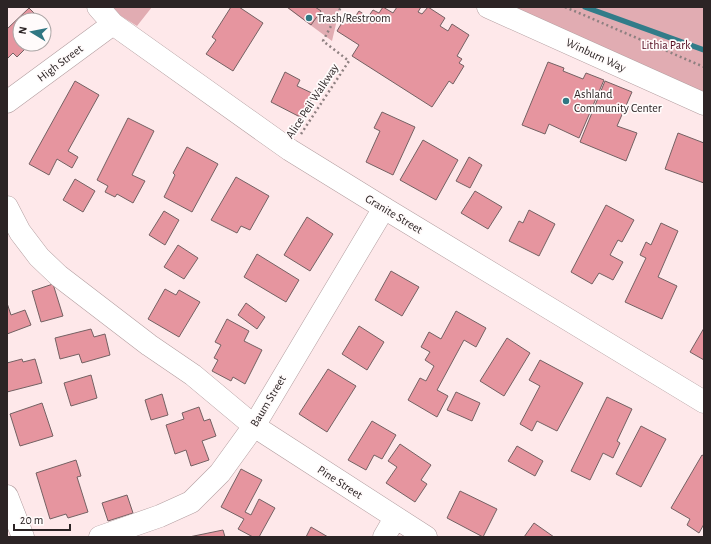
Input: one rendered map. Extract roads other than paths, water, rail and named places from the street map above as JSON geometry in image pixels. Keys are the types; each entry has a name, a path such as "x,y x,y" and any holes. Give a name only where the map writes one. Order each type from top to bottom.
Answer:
{"street":[{"name":"Granite Street","path":"98,7 113,24 290,150 704,402"},
{"name":"Winburn Way","path":"488,7 704,104"},
{"name":"High Street","path":"7,102 113,24"},
{"name":"Pine Street","path":"7,207 20,232 39,257 59,276 148,345 193,375 254,426 426,537"},
{"name":"Baum Street","path":"100,537 160,516 191,502 220,473 254,426 384,208"},
{"path":"7,496 23,537"},
{"path":"384,537 395,518"}],"waterway":[{"path":"585,7 704,50"}],"place":[{"name":"Trash/Restroom","path":"309,18"},
{"name":"Ashland Community Center","path":"566,101"}],"park label":[{"name":"Lithia Park","path":"666,45"}]}
